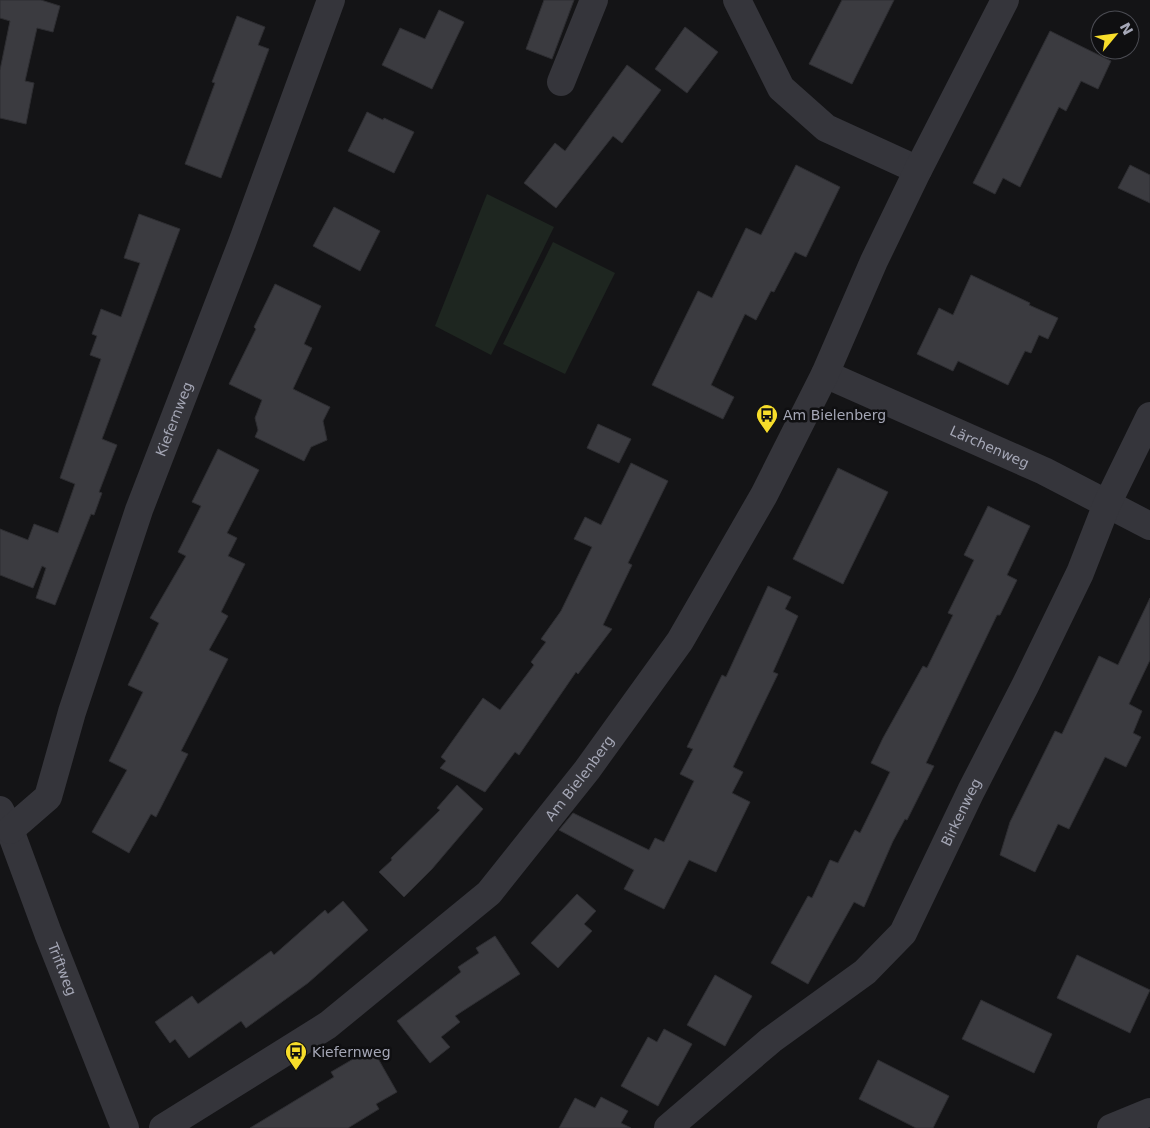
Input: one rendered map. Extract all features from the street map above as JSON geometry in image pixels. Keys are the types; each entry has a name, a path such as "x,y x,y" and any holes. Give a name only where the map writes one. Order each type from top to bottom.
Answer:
{"street":[{"name":"Kiefernweg","path":"5,820 48,797 72,712 139,510 242,243 331,0"},
{"path":"561,82 594,0"},
{"path":"737,0 781,88 826,128 918,170"},
{"name":"Am Bielenberg","path":"163,1128 328,1025 488,893 587,770 680,641 764,495 825,374 874,262 918,170 1005,0"},
{"name":"Lärchenweg","path":"825,374 1044,471 1150,526"},
{"name":"Birkenweg","path":"668,1128 771,1040 865,972 902,933 971,790 1025,686 1080,573 1107,504 1150,416"},
{"name":"Triftweg","path":"5,820 125,1128"},
{"path":"1111,1128 1150,1112"}],"shaded area":[{"path":"487,194 554,227 491,355 435,326"},
{"path":"553,242 615,273 565,374 503,344"}],"building":[{"path":"0,0 41,0 60,6 53,32 37,28 25,81 34,83 26,124 0,118 0,70 10,21 0,18"},
{"path":"544,0 574,0 552,59 526,49"},
{"path":"842,0 894,0 852,84 809,64"},
{"path":"439,10 464,22 432,89 382,65 400,28 425,39"},
{"path":"237,16 265,27 258,45 269,49 221,178 185,164 215,83 212,82"},
{"path":"685,27 718,52 687,93 655,69"},
{"path":"1050,31 1090,51 1090,60 1111,61 1098,89 1081,81 1066,111 1059,107 1020,187 1003,178 995,194 973,183"},
{"path":"627,65 661,90 622,143 613,136 556,208 524,183 555,143 565,151"},
{"path":"367,112 414,132 394,173 348,151"},
{"path":"796,165 840,187 806,257 795,252 774,292 771,291 756,320 745,314 711,385 734,397 723,419 652,385 698,291 712,298 746,228 761,235"},
{"path":"1130,165 1150,175 1150,203 1118,188"},
{"path":"334,207 380,231 360,271 313,246"},
{"path":"139,214 180,229 102,439 117,445 99,492 102,493 94,515 91,514 55,605 36,598 46,568 42,566 33,588 0,575 0,529 28,540 34,524 58,533 75,484 60,478 101,359 90,355 97,336 92,334 101,309 121,317 140,263 124,258"},
{"path":"971,275 1058,318 1048,339 1039,335 1031,353 1025,351 1008,385 958,361 953,371 917,354 939,308 953,315"},
{"path":"275,284 321,306 304,344 312,348 293,389 330,407 323,421 327,440 311,447 304,461 255,437 258,430 255,418 262,400 229,384 256,329 254,327"},
{"path":"598,424 631,439 619,463 587,448"},
{"path":"218,449 259,470 227,533 237,538 228,556 245,564 221,612 228,616 209,650 228,659 181,751 188,754 156,817 151,814 129,853 92,832 127,770 109,761 143,692 128,685 159,623 150,618 186,556 178,552 201,506 192,502"},
{"path":"631,463 668,481 628,563 632,565 603,625 612,629 578,674 576,672 519,755 515,752 485,792 440,768 446,761 441,757 483,698 500,710 534,665 531,662 546,642 541,639 561,611 592,547 574,539 585,517 601,525"},
{"path":"838,468 888,492 843,584 793,559"},
{"path":"988,506 1030,526 1007,575 1017,580 1000,615 997,615 926,763 934,766 907,820 905,819 893,841 864,907 854,902 808,984 771,963 808,896 812,898 830,860 838,863 855,830 860,833 890,772 871,763 923,666 927,668 953,615 948,613 974,560 964,555"},
{"path":"768,586 791,597 785,609 798,616 773,672 778,674 733,767 743,772 732,793 750,802 716,872 689,860 664,909 624,889 634,870 559,830 573,813 649,850 655,838 664,842 694,781 680,774 693,749 687,747 722,675 726,677"},
{"path":"1150,598 1150,660 1129,704 1142,711 1133,733 1141,737 1126,767 1105,757 1069,829 1058,824 1035,872 1000,855 1010,822 1055,731 1062,734 1099,656 1118,665"},
{"path":"457,785 483,809 432,869 404,897 379,872 440,810 437,808"},
{"path":"577,894 596,911 584,924 592,931 558,968 531,943"},
{"path":"343,901 368,930 308,983 246,1028 241,1021 189,1058 175,1039 170,1043 155,1022 192,996 198,1004 271,951 274,955 325,910 328,914"},
{"path":"495,936 520,974 455,1016 460,1022 441,1037 450,1047 430,1063 397,1021 461,972 458,967 479,953 476,948"},
{"path":"1077,955 1150,990 1130,1033 1057,998"},
{"path":"715,975 752,996 725,1046 687,1025"},
{"path":"981,1000 1052,1034 1034,1073 962,1039"},
{"path":"664,1029 692,1044 658,1106 621,1086 648,1037 657,1042"},
{"path":"372,1048 397,1092 376,1104 379,1109 348,1128 250,1128 334,1077 331,1072"},
{"path":"878,1060 949,1096 933,1128 916,1128 859,1099"},
{"path":"601,1097 628,1111 621,1123 631,1128 559,1128 575,1098 595,1108"}],"place":[{"name":"Am Bielenberg","path":"767,434"},
{"name":"Kiefernweg","path":"296,1071"}]}
